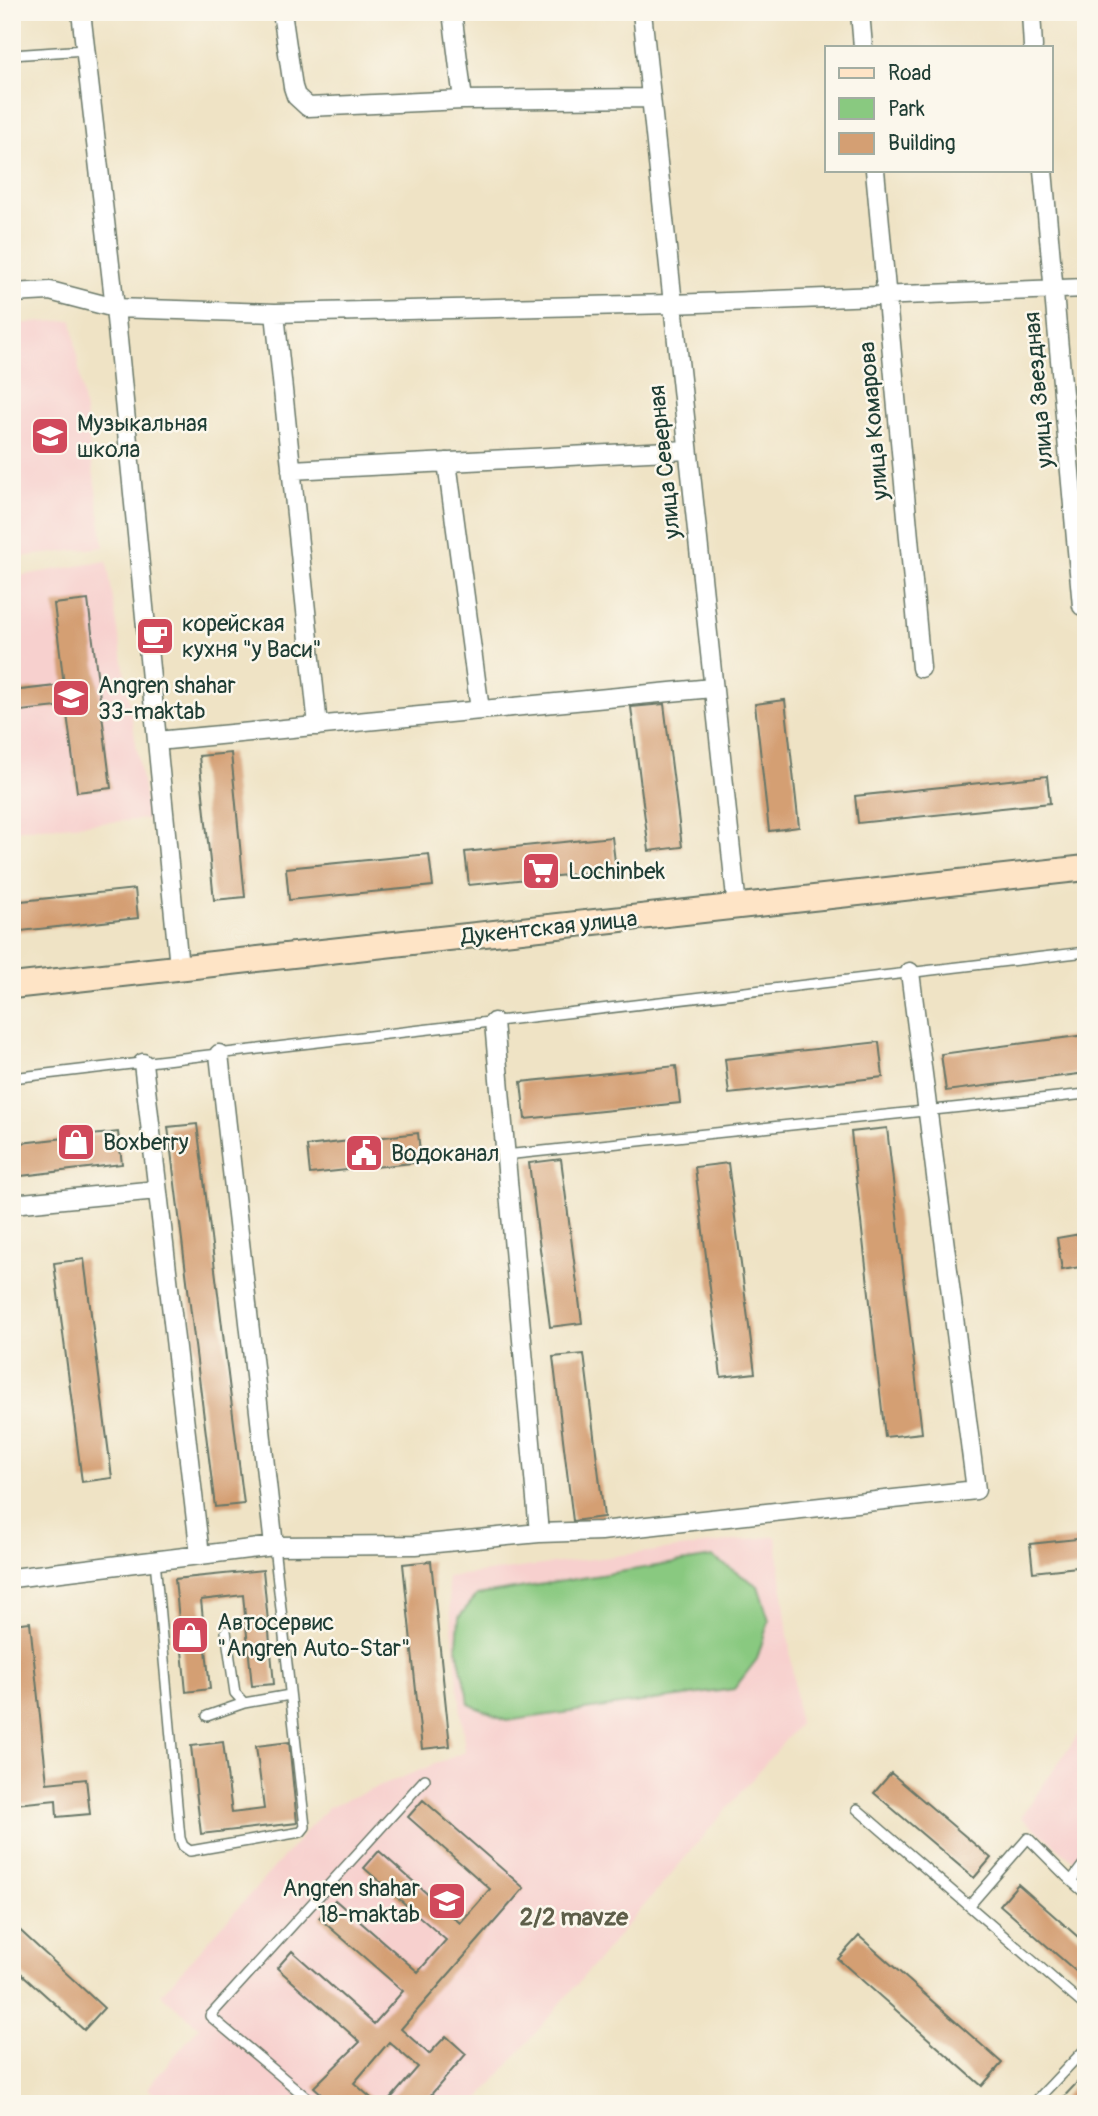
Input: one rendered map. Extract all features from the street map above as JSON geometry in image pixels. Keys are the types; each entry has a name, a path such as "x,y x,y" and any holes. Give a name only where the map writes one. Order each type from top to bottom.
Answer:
{"main road":[{"name":"Дукентская улица","path":"12,986 1086,868"}],"street":[{"path":"81,12 115,308 179,967"},
{"path":"282,12 293,87 296,96 308,107 464,100 651,98"},
{"path":"453,12 464,100"},
{"name":"улица Северная","path":"642,12 737,907"},
{"path":"860,12 863,46"},
{"path":"1031,12 1033,46"},
{"name":"улица Комарова","path":"874,172 921,668"},
{"name":"улица Звездная","path":"1043,172 1082,607"},
{"path":"12,293 50,291 115,308 275,313 672,304 1086,288"},
{"path":"275,313 318,726"},
{"path":"291,471 688,450"},
{"path":"447,463 481,710"},
{"path":"157,741 712,688"},
{"path":"12,1578 274,1546 416,1545 538,1533 601,1531 976,1490 909,972"},
{"path":"494,1021 538,1533"},
{"path":"219,1054 274,1546"},
{"path":"143,1063 200,1555"},
{"path":"12,1205 157,1190"}],"lane":[{"path":"12,55 85,50"},
{"path":"12,1078 1086,952"},
{"path":"505,1156 1086,1094"},
{"path":"155,1560 180,1838 183,1846 190,1851 301,1832 305,1827 274,1546"},
{"path":"226,1631 235,1693 244,1703"},
{"path":"206,1716 244,1703 290,1695"},
{"path":"314,2104 210,2015 425,1779"},
{"path":"857,1809 1086,2007"},
{"path":"969,1906 1028,1838 1086,1894"},
{"path":"1071,1881 1086,1861"},
{"path":"1033,2104 1086,2049"}],"shaded area":[{"name":"Музыкальная школа","path":"72,320 104,547 12,558 12,324"},
{"name":"Angren shahar 33-maktab","path":"107,561 148,819 12,830 12,577"},
{"name":"Angren shahar 18-maktab","path":"776,1536 799,1724 475,2104 165,2104 147,2088 199,2027 161,1994 328,1807 465,1752 447,1577"},
{"path":"1086,1723 1086,1871 1021,1817"}],"green space":[{"path":"712,1557 758,1586 769,1620 757,1659 734,1689 506,1721 469,1704 457,1648 459,1617 477,1595"}],"building":[{"path":"88,600 111,788 77,792 66,706 12,712 12,691 64,685 54,604"},
{"path":"785,700 799,827 769,831 755,704"},
{"path":"664,704 682,847 649,851 631,707"},
{"path":"231,753 245,897 214,900 199,756"},
{"path":"1047,776 1050,803 858,823 855,796"},
{"path":"612,837 616,870 469,885 465,852"},
{"path":"429,854 433,886 289,900 286,868"},
{"path":"135,889 138,918 12,932 12,902"},
{"path":"1086,1035 1086,1073 946,1091 941,1054"},
{"path":"879,1042 883,1077 729,1094 725,1059"},
{"path":"676,1066 680,1103 525,1119 521,1082"},
{"path":"197,1124 244,1504 215,1507 168,1127"},
{"path":"887,1128 922,1433 885,1437 851,1132"},
{"path":"118,1132 122,1164 12,1177 12,1144"},
{"path":"418,1133 421,1162 310,1174 307,1146"},
{"path":"561,1159 582,1323 550,1327 529,1163"},
{"path":"728,1163 755,1373 721,1377 695,1167"},
{"path":"1086,1233 1086,1266 1062,1270 1057,1238"},
{"path":"84,1259 112,1478 82,1482 54,1263"},
{"path":"584,1354 604,1517 573,1521 553,1357"},
{"path":"1086,1538 1086,1566 1033,1572 1030,1544"},
{"path":"431,1561 450,1746 422,1749 403,1564"},
{"path":"263,1570 274,1684 252,1686 243,1595 201,1600 210,1689 186,1692 175,1579"},
{"path":"30,1622 47,1783 86,1779 90,1814 57,1817 56,1800 16,1804 12,1767 12,1624"},
{"path":"223,1742 232,1813 264,1809 256,1746 289,1742 297,1823 201,1834 191,1746"},
{"path":"891,1773 991,1858 974,1878 874,1793"},
{"path":"423,1800 524,1888 401,2029 429,2054 446,2036 466,2054 423,2104 386,2104 418,2067 389,2042 354,2083 378,2104 333,2104 314,2087 360,2042 277,1968 292,1951 374,2024 403,1991 319,1918 335,1900 418,1972 446,1940 364,1868 379,1851 460,1923 490,1889 408,1817"},
{"path":"1018,1884 1086,1944 1086,1980 1000,1905"},
{"path":"12,1923 104,2008 84,2030 12,1965"},
{"path":"859,1936 1002,2063 982,2086 838,1959"},
{"path":"1086,2073 1086,2104 1057,2104"}],"place":[{"name":"Музыкальная школа","path":"50,436"},
{"name":"корейская кухня \"у Васи\"","path":"155,636"},
{"name":"Angren shahar 33-maktab","path":"71,698"},
{"name":"Lochinbek","path":"541,871"},
{"name":"Boxberry","path":"76,1142"},
{"name":"Водоканал","path":"364,1153"},
{"name":"Автосервис \"Angren Auto-Star\"","path":"190,1635"},
{"name":"Angren shahar 18-maktab","path":"447,1901"}],"district":[{"name":"2/2 mavze","path":"574,1917"}]}
